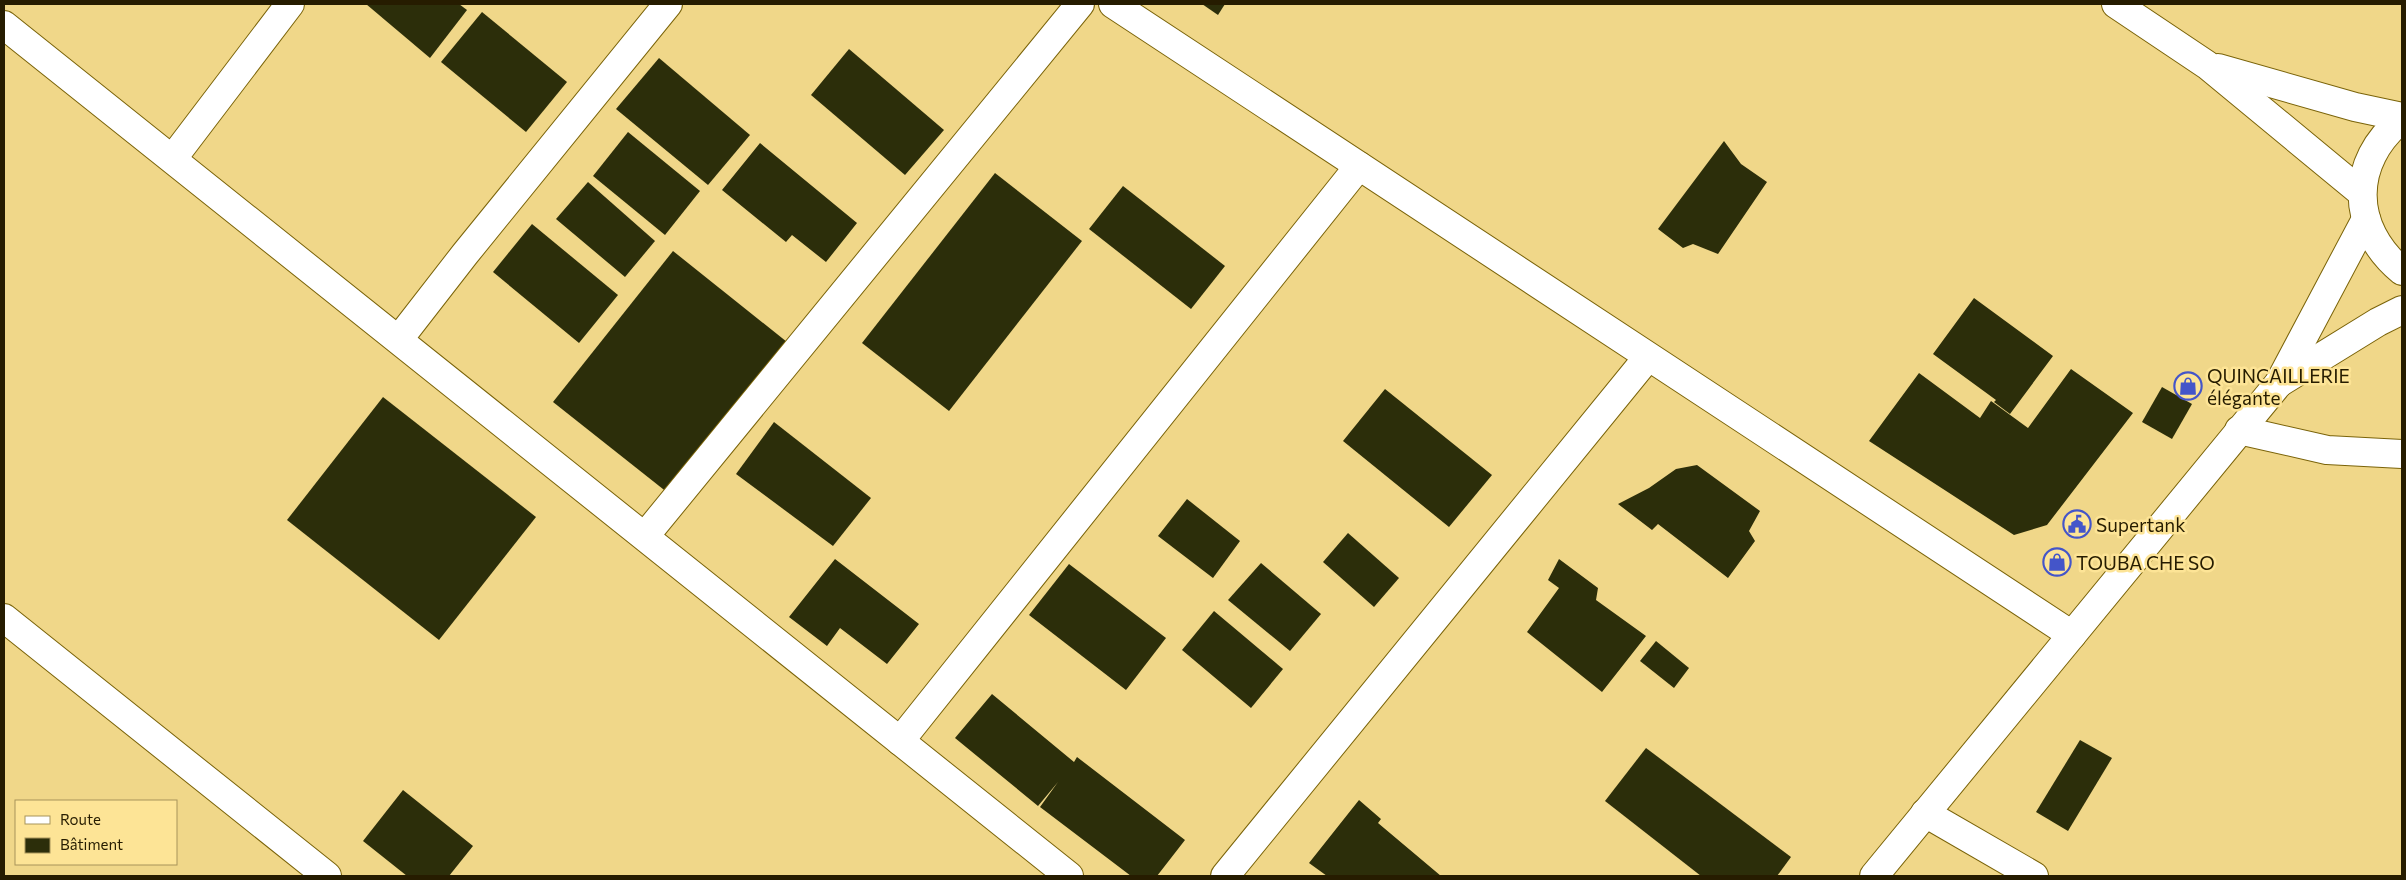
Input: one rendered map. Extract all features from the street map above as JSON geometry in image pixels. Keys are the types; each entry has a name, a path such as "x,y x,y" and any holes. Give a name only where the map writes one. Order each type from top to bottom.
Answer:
{"street":[{"path":"173,158 290,4"},
{"path":"400,339 465,254 668,4"},
{"path":"646,536 1080,4"},
{"path":"1113,4 2072,635"},
{"path":"2116,4 2207,65 2364,206"},
{"path":"4,25 400,339 1069,876"},
{"path":"2207,65 2355,107 2402,118"},
{"path":"2402,118 2379,142 2370,158 2364,175 2364,206 2371,234 2379,248 2402,271"},
{"path":"900,741 1359,166"},
{"path":"1874,876 2279,383 2364,206"},
{"path":"2279,383 2378,322 2402,310"},
{"path":"1225,876 1648,357"},
{"path":"2239,430 2327,450 2402,454"},
{"path":"4,618 327,876"},
{"path":"1925,814 2034,876"}],"building":[{"path":"366,4 459,4 467,10 430,58"},
{"path":"1202,4 1225,4 1218,15"},
{"path":"482,12 567,82 526,132 441,62"},
{"path":"849,49 944,130 905,175 811,95"},
{"path":"659,58 750,135 708,185 616,109"},
{"path":"628,132 700,191 665,235 593,176"},
{"path":"1724,141 1741,164 1767,182 1718,254 1693,244 1683,248 1658,229"},
{"path":"760,143 857,223 826,262 792,235 786,242 722,190"},
{"path":"995,173 1082,241 949,411 862,343"},
{"path":"588,182 655,241 625,277 556,219"},
{"path":"1123,186 1225,266 1191,309 1089,229"},
{"path":"532,224 618,295 579,343 493,272"},
{"path":"673,251 787,342 668,493 553,402"},
{"path":"1974,298 2053,356 2010,414 1994,402 1996,400 1933,354"},
{"path":"2071,369 2133,413 2047,525 2014,535 1869,441 1919,373 1980,418 1991,401 2028,428"},
{"path":"2162,387 2192,404 2172,439 2142,422"},
{"path":"1385,389 1492,475 1449,527 1343,441"},
{"path":"383,397 536,517 439,640 287,520"},
{"path":"774,422 871,498 833,546 736,474"},
{"path":"1697,465 1760,511 1749,531 1755,541 1728,578 1658,524 1652,530 1618,504 1649,488 1676,469"},
{"path":"1187,499 1240,541 1213,578 1158,536"},
{"path":"1348,533 1399,578 1374,607 1323,562"},
{"path":"835,559 919,624 887,664 840,628 827,646 789,617"},
{"path":"1559,559 1598,588 1596,600 1646,636 1602,692 1527,632 1559,588 1548,580"},
{"path":"1261,563 1321,614 1290,651 1228,600"},
{"path":"1069,564 1166,638 1126,690 1029,615"},
{"path":"1214,611 1283,669 1251,708 1182,650"},
{"path":"1656,641 1689,668 1674,688 1640,661"},
{"path":"992,694 1074,762 1077,757 1185,840 1157,876 1131,876 1040,807 1058,782 1038,806 955,738"},
{"path":"2080,740 2112,758 2068,831 2036,812"},
{"path":"1646,748 1791,857 1777,876 1701,876 1605,801"},
{"path":"403,790 473,846 449,876 407,876 363,841"},
{"path":"1359,800 1381,819 1378,823 1441,876 1327,876 1309,863"}],"place":[{"name":"QUINCAILLERIE élégante","path":"2188,386"},
{"name":"Supertank","path":"2077,524"},
{"name":"TOUBA CHE SO","path":"2057,562"}]}
